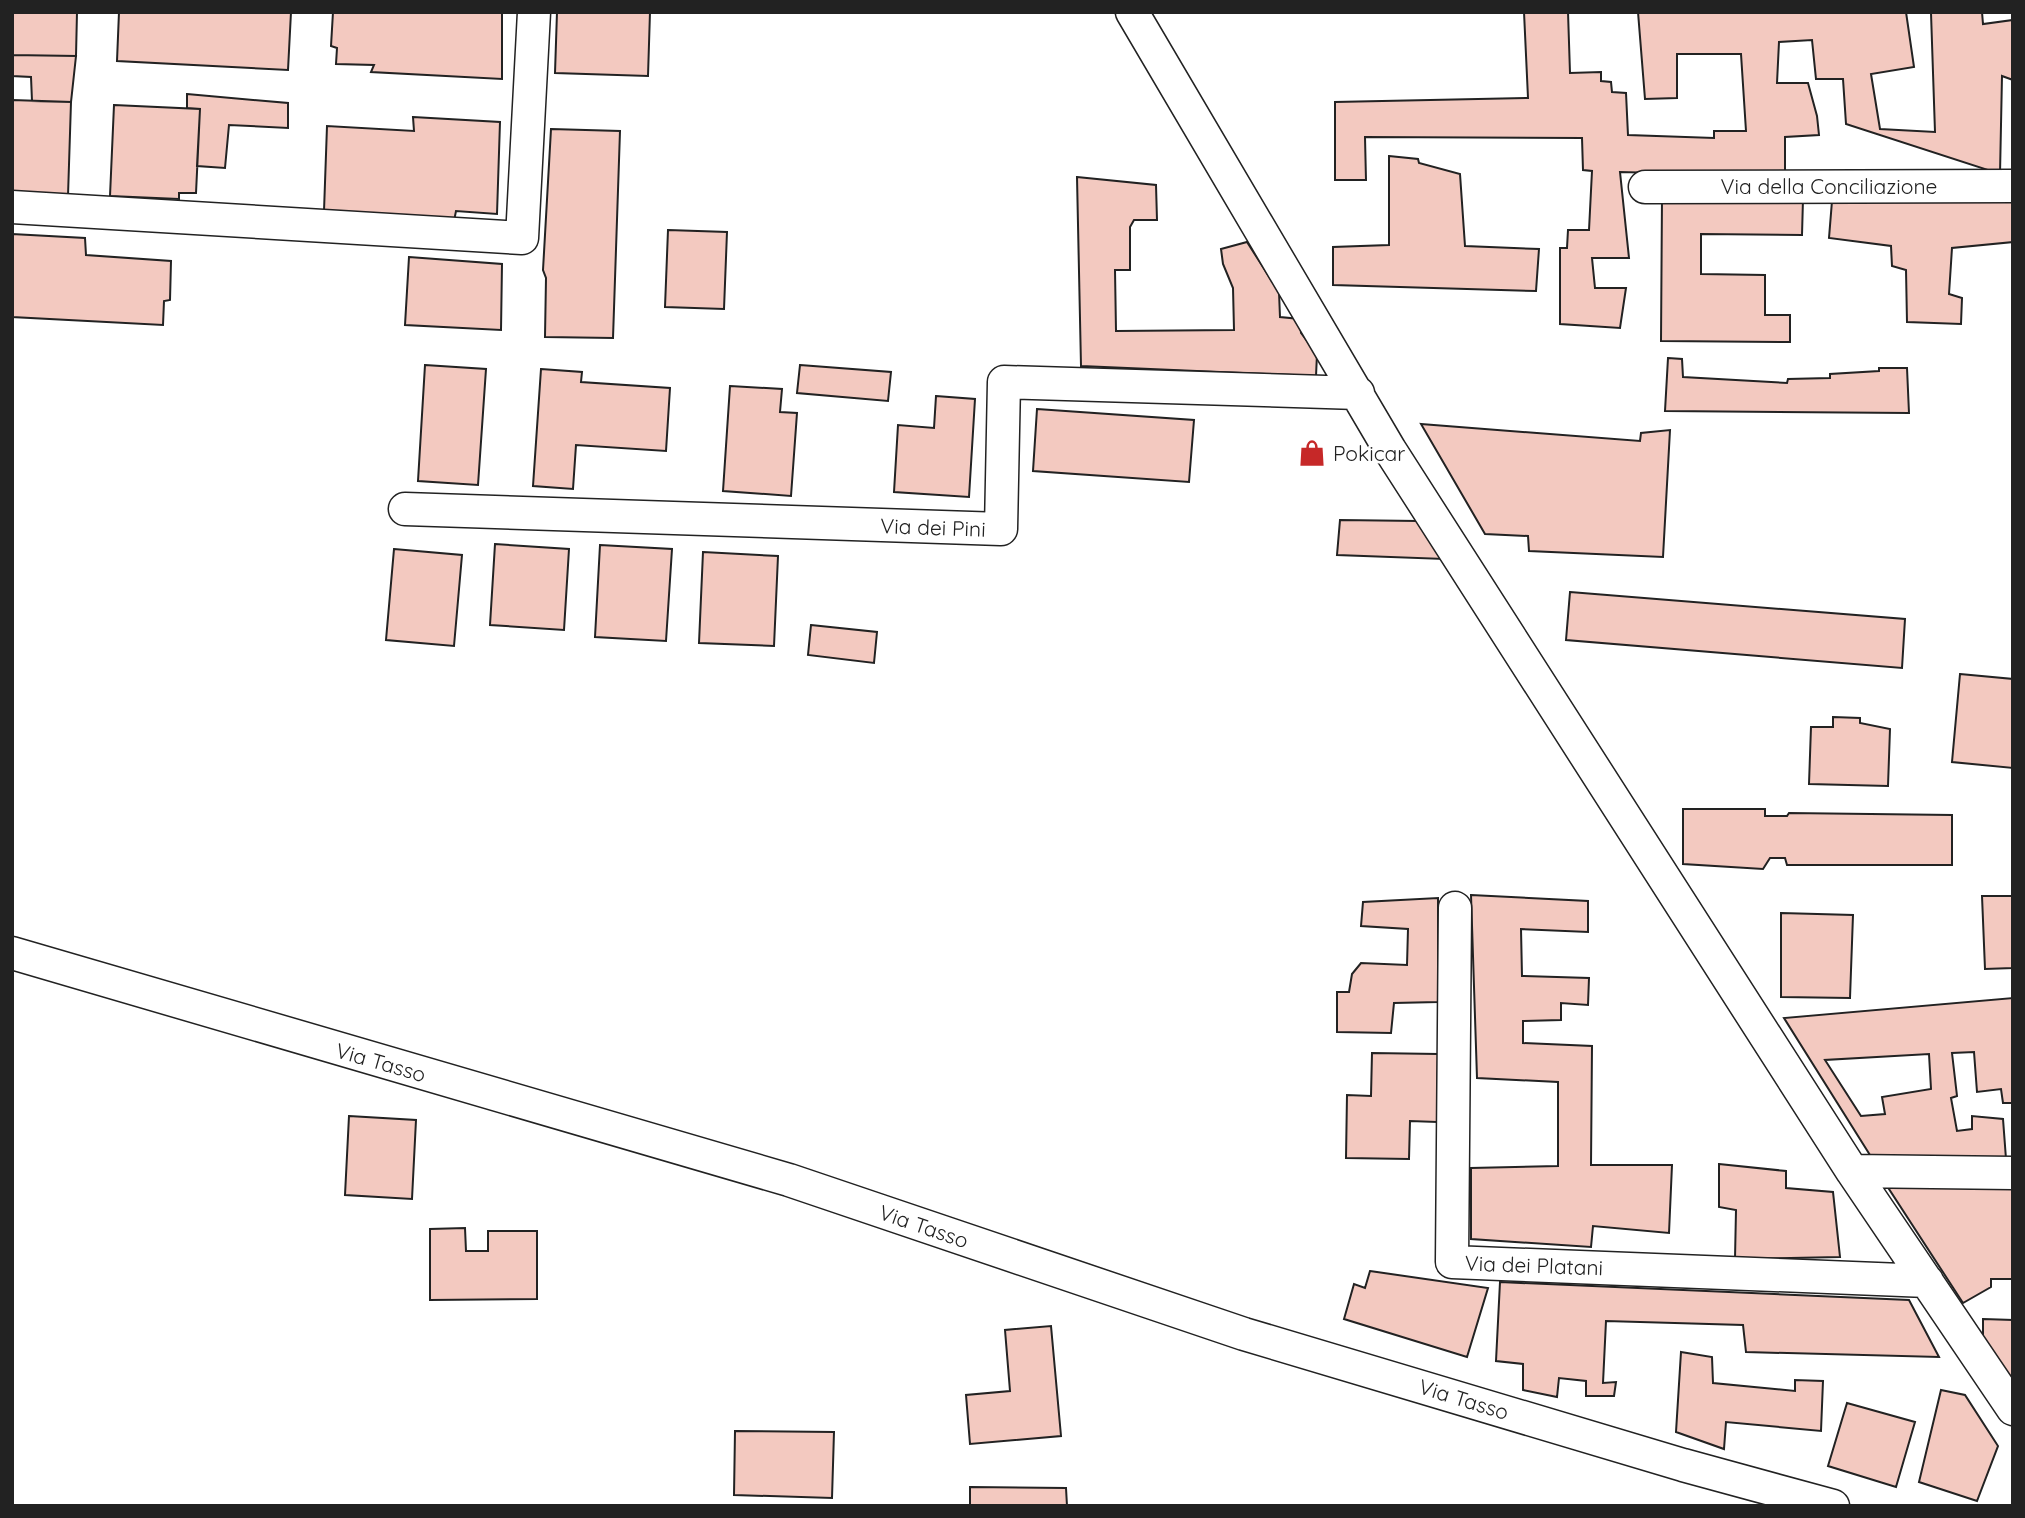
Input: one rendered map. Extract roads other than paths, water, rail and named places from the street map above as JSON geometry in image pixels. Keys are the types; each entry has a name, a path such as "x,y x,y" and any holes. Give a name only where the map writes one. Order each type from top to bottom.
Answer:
{"street":[{"path":"12,206 522,238 534,12"},
{"path":"1132,12 1390,450 1853,1171 2013,1409"},
{"name":"Via della Conciliazione","path":"1646,187 2013,186"},
{"name":"Via dei Pini","path":"405,509 1001,529 1003,382 1358,393"},
{"name":"Via dei Platani","path":"1455,908 1452,1262 1927,1281"},
{"name":"Via Tasso","path":"12,953 789,1180 1244,1334 1670,1461 1833,1506"},
{"path":"1853,1171 2013,1173"}],"place":[{"name":"Pokicar","path":"1312,453"}]}
